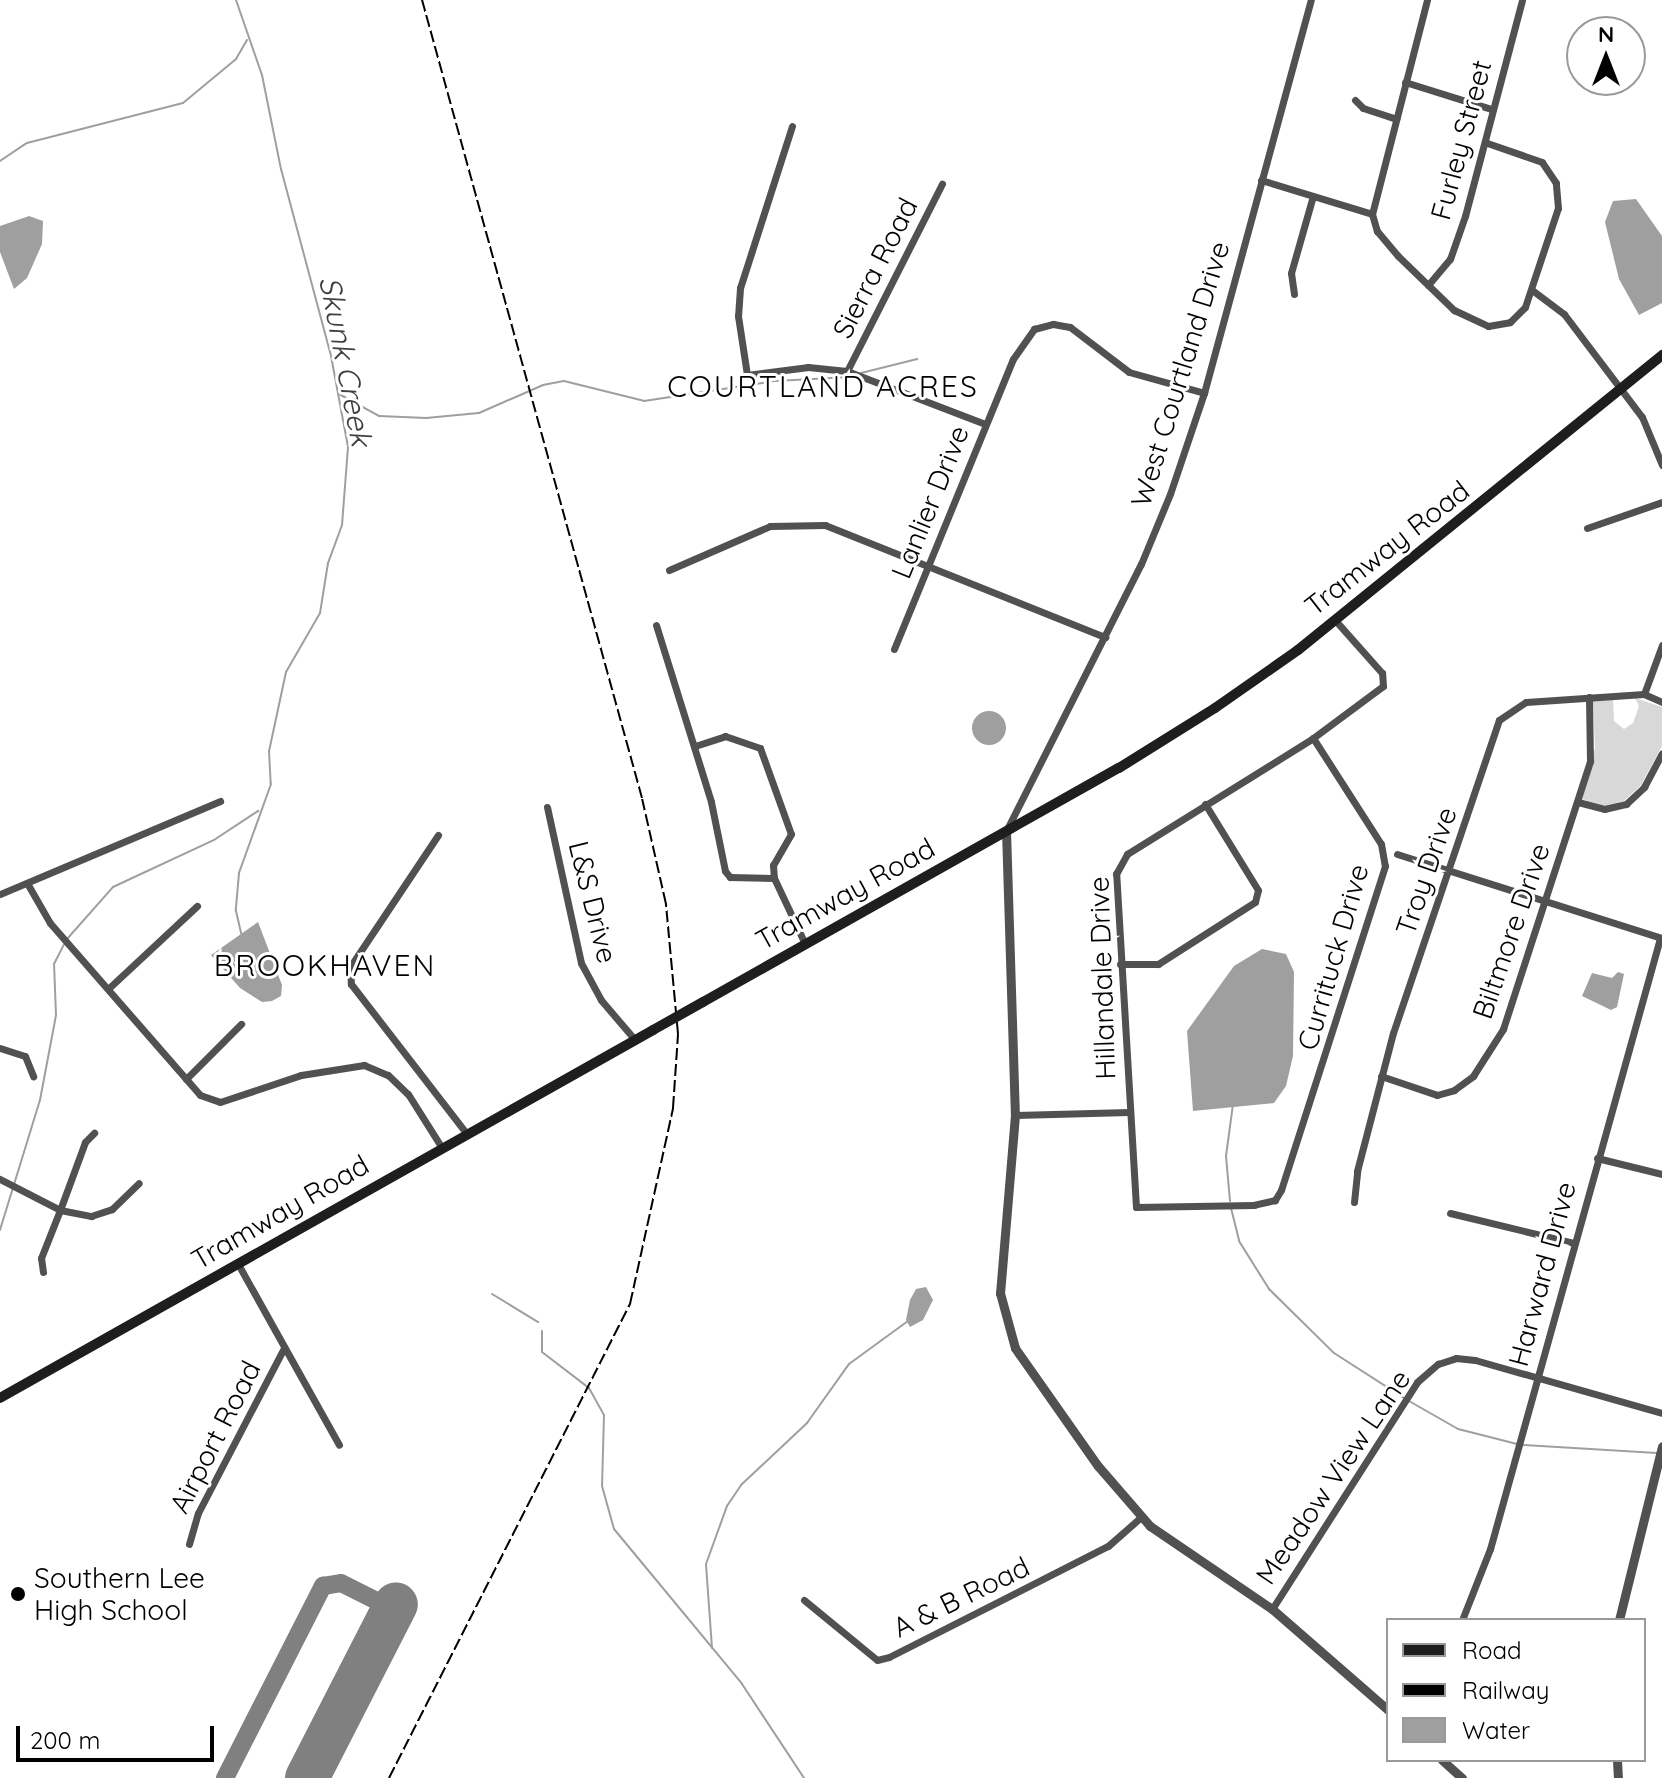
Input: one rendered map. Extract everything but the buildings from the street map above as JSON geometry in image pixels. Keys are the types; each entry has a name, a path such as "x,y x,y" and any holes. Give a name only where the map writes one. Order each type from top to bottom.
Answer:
{"main road":[{"name":"Tramway Road","path":"0,1398 1006,831 1205,715 1335,620 1662,355"}],"street":[{"name":"West Courtland Drive","path":"1006,831 1105,637 1170,494 1204,393 1311,0"},
{"path":"1427,0 1372,214 1377,231 1428,285 1454,310 1488,326 1510,322 1532,290 1558,208 1556,183 1542,162 1487,143"},
{"name":"Furley Street","path":"1428,285 1450,259 1487,143 1491,109 1522,0"},
{"path":"1405,82 1491,109"},
{"path":"1355,100 1363,108 1396,119"},
{"path":"792,126 740,288 738,316 747,375 808,367 847,371 985,424"},
{"path":"1261,180 1372,214"},
{"name":"Sierra Road","path":"847,371 942,184"},
{"path":"1294,294 1291,273 1313,196"},
{"path":"1532,290 1556,304 1620,389 1651,433 1662,465"},
{"name":"Lanlier Drive","path":"894,649 985,424 1022,342 1034,329 1053,324 1070,327 1129,372 1204,393"},
{"path":"1587,528 1662,502"},
{"path":"669,570 787,523 844,530 1105,637"},
{"name":"Hillandale Drive","path":"1275,1200 1136,1207 1116,874 1121,862 1205,804 1313,738 1383,686 1382,673 1335,620"},
{"path":"656,625 695,746 725,871 730,877 774,878"},
{"path":"1644,694 1662,645"},
{"name":"Troy Drive","path":"1354,1202 1381,1076 1499,720 1526,702 1644,694 1662,702"},
{"name":"Biltmore Drive","path":"1381,1076 1437,1095 1473,1076 1503,1029 1548,899 1592,748 1589,697"},
{"path":"695,746 725,736 760,748 791,834 773,865 774,878 805,944"},
{"name":"Currituck Drive","path":"1275,1200 1314,1100 1385,866 1381,844 1313,738"},
{"path":"1578,802 1604,809 1626,804 1644,787 1662,753"},
{"path":"0,894 220,801"},
{"path":"1120,964 1158,964 1255,902 1258,890 1205,804"},
{"name":"L&S Drive","path":"547,807 581,963 601,1000 635,1040"},
{"path":"1006,831 1015,1115 1002,1254 1005,1320 1027,1369 1141,1517 1272,1609 1386,1708"},
{"path":"438,835 350,967 351,984 467,1134"},
{"path":"1397,854 1451,868 1661,938"},
{"path":"27,883 50,923 110,987 200,1095 220,1102 301,1075 364,1065 388,1075 408,1094 442,1148"},
{"path":"110,987 197,906"},
{"name":"Harward Drive","path":"1463,1618 1490,1549 1661,938"},
{"path":"186,1079 241,1024"},
{"path":"0,1048 25,1056 33,1076"},
{"path":"1015,1115 1129,1112"},
{"path":"43,1272 41,1258 85,1142 94,1133"},
{"path":"1597,1158 1662,1174"},
{"path":"0,1179 60,1210 91,1216 112,1209 139,1183"},
{"path":"1450,1213 1574,1243"},
{"name":"Airport Road","path":"238,1264 283,1350 339,1445"},
{"name":"Airport Road","path":"189,1544 198,1513 283,1350"},
{"name":"Meadow View Lane","path":"1272,1609 1417,1382 1438,1364 1456,1358 1475,1360 1662,1413"},
{"path":"1619,1618 1662,1446"},
{"name":"A & B Road","path":"804,1600 877,1660 889,1657 1097,1552 1141,1517"},
{"path":"1444,1762 1462,1778"}],"shaded area":[{"path":"1635,698 1662,707 1662,746 1641,785 1624,801 1603,806 1582,799 1595,748 1593,699 1613,699 1614,721 1624,729 1633,723 1639,706"}],"water":[{"path":"1636,199 1662,236 1662,303 1639,315 1619,279 1605,222 1613,201"},
{"path":"29,216 43,221 42,244 27,278 14,289 0,252 0,226"},
{"path":"989,711 1001,716 1006,728 1001,740 989,745 977,740 972,728 977,716"},
{"path":"258,922 282,985 281,996 272,1001 262,1002 240,988 211,955"},
{"path":"1262,949 1286,954 1294,972 1293,1056 1286,1086 1274,1103 1193,1111 1187,1031 1234,966"},
{"path":"1618,972 1624,974 1617,1007 1611,1010 1582,996 1592,973 1612,978"},
{"path":"926,1287 933,1300 923,1320 910,1327 906,1320 910,1300 916,1289"}],"waterway":[{"name":"Skunk Creek","path":"236,0 262,75 281,169 331,356 348,447 342,525 328,563 320,613 286,672 269,751 271,784 239,873 236,911 241,933"},
{"path":"0,161 27,143 183,103 236,59 247,40"},
{"path":"861,373 917,359"},
{"path":"339,394 379,416 426,418 479,413 543,385 564,381 644,401 775,381 851,377"},
{"path":"67,939 113,887 214,840 258,811"},
{"path":"0,1230 40,1100 56,1015 54,964 64,944"},
{"path":"1230,1201 1226,1156 1233,1104"},
{"path":"1231,1208 1239,1241 1269,1289 1334,1353 1404,1398"},
{"path":"492,1294 538,1322"},
{"path":"712,1648 706,1564 727,1506 741,1485 807,1423 849,1364 908,1321"},
{"path":"542,1331 542,1352 589,1388 604,1415 602,1486 614,1529 742,1684 804,1778"},
{"path":"1409,1401 1458,1429 1517,1444"},
{"path":"1523,1445 1657,1453"}],"taxiway":[{"path":"225,1778 323,1586 341,1583 393,1609"}],"runway":[{"path":"307,1778 396,1604"}],"railway":[{"path":"389,1778 630,1304 673,1108 678,1034 666,904 642,798 422,0"}],"place":[{"name":"Southern Lee High School","path":"18,1594"}],"district":[{"name":"COURTLAND ACRES","path":"823,386"},
{"name":"BROOKHAVEN","path":"325,965"}]}
